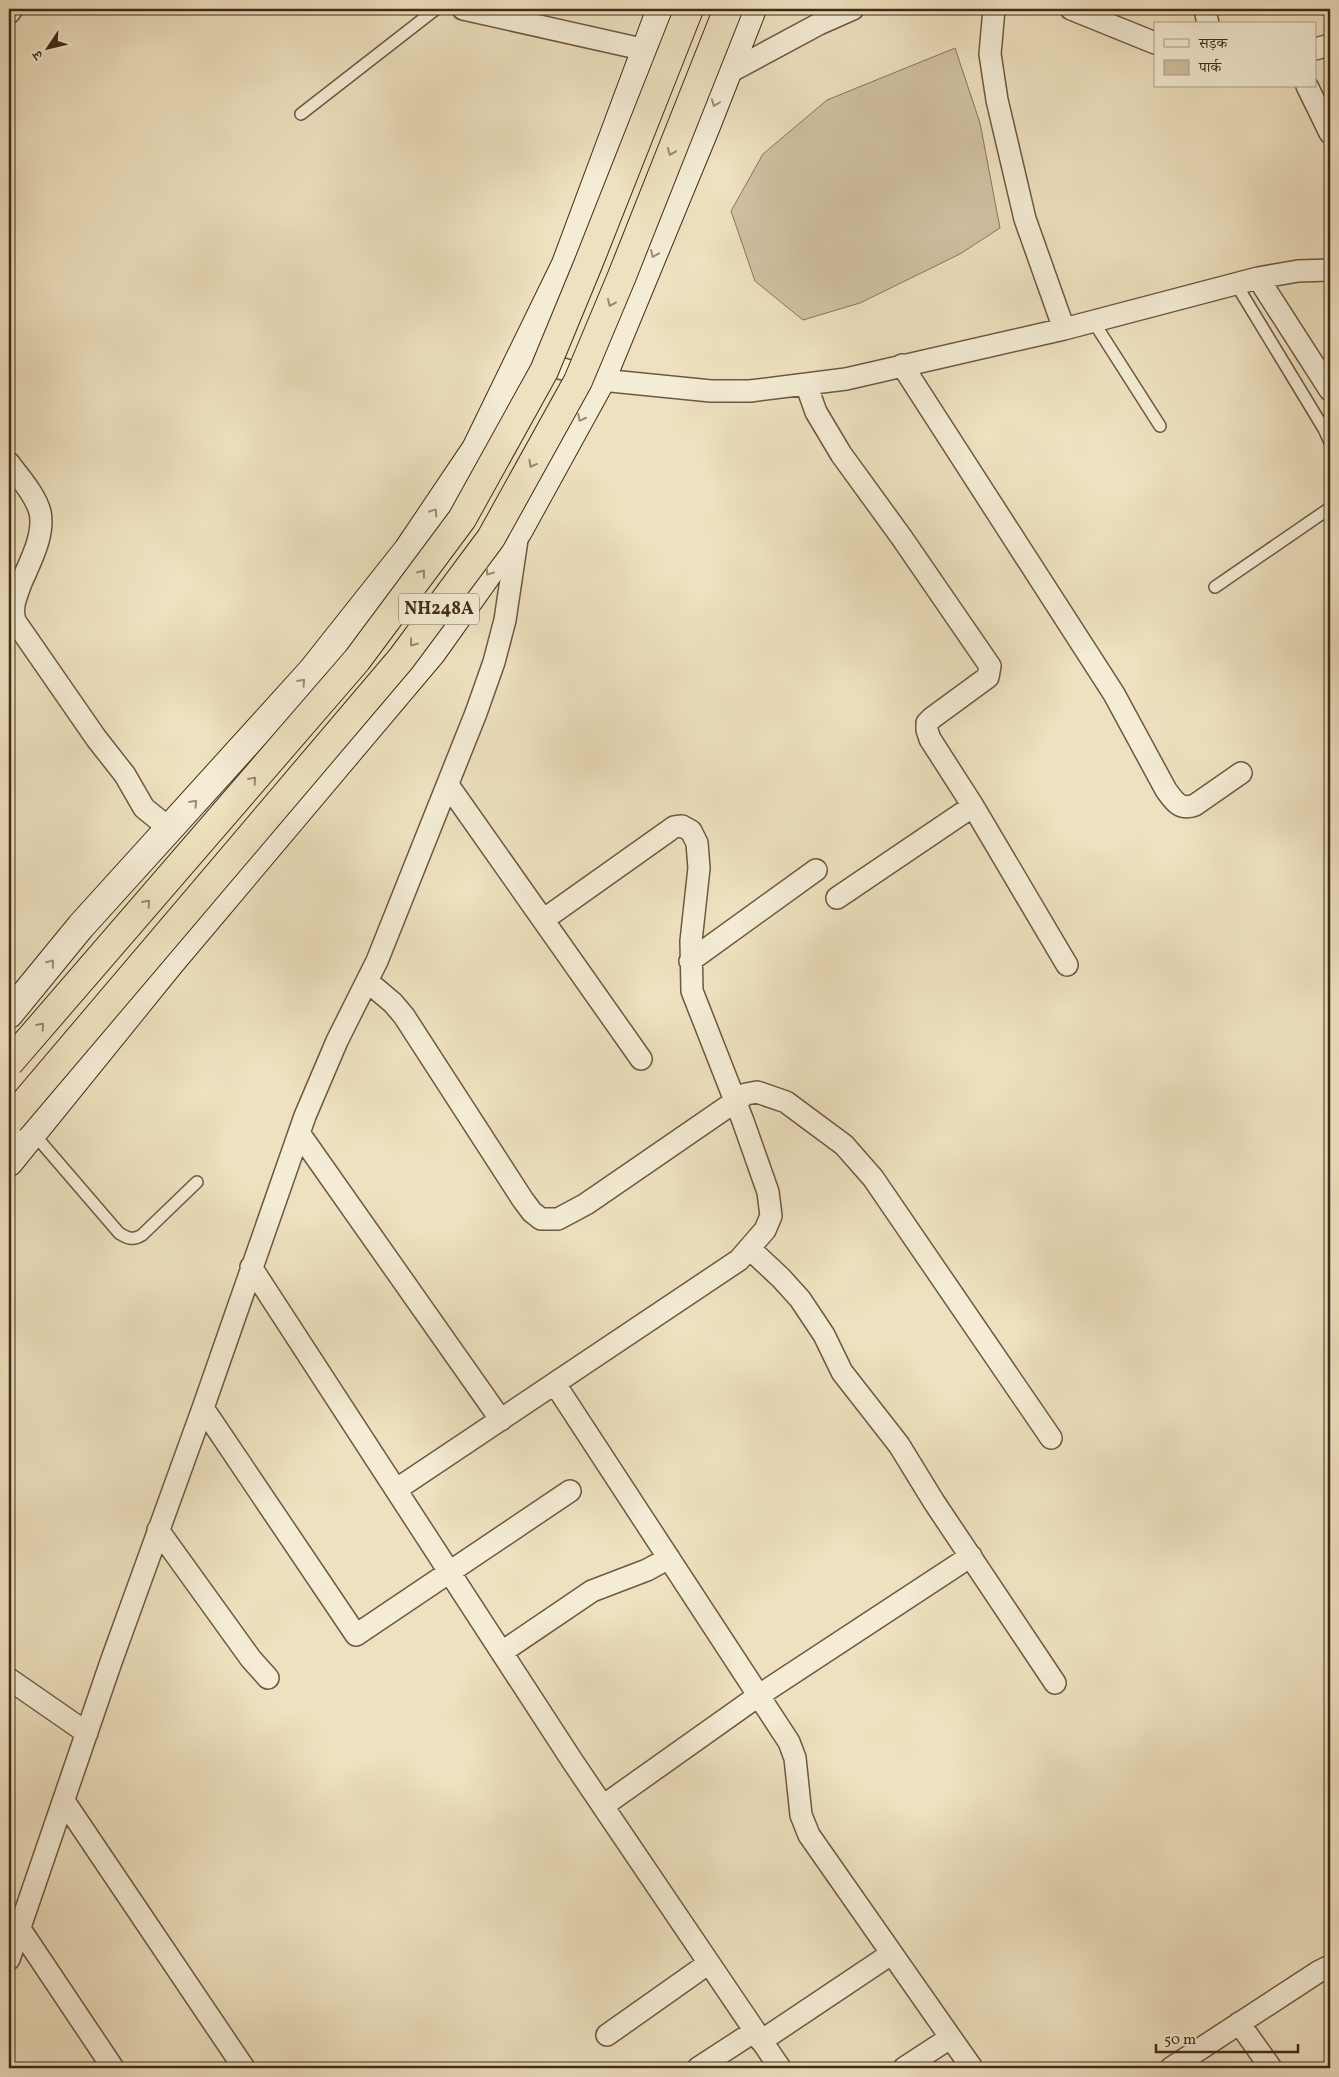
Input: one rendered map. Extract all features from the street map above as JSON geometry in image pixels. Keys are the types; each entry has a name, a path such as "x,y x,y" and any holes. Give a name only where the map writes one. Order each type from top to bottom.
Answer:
{"highway":[{"name":"NH248A","path":"9,1063 357,660 462,519 544,371 590,262 689,9"},
{"name":"NH248A","path":"20,1127 401,658 492,538 578,381 622,276 728,9"}],"main road":[{"path":"9,1014 81,926 312,670 408,550 476,449 566,264 661,9"},
{"path":"9,1162 20,1127 170,963 432,652 518,531 601,380 752,9"}],"street":[{"path":"9,13 12,9"},
{"path":"463,9 646,50"},
{"path":"726,74 819,24 853,9"},
{"path":"994,9 991,24 990,54 997,100 1025,218 1064,329"},
{"path":"1071,9 1154,43"},
{"path":"1205,9 1208,22"},
{"path":"1316,49 1330,46"},
{"path":"1308,88 1330,134"},
{"path":"521,357 601,380 728,392 806,384 846,379 1064,329 1258,278 1298,271 1330,270"},
{"path":"1258,278 1330,390"},
{"path":"902,365 1114,694 1166,790 1176,803 1182,807 1189,808 1241,773"},
{"path":"806,384 816,412 841,454 902,538 990,666 988,677 932,718 927,723 927,730 930,739 973,806 1067,964"},
{"path":"9,462 36,502 40,512 36,546 15,601 13,611 15,621 96,738 125,775 144,808 170,829"},
{"path":"9,1959 14,1923 64,1801 158,1530 204,1408 251,1267 299,1133 337,1041 377,961 448,785 494,662 505,620 518,531"},
{"path":"448,785 641,1059"},
{"path":"836,898 973,806"},
{"path":"397,1489 739,1260 766,1230 771,1216 768,1192 736,1101 692,991 690,961 699,868 697,843 691,831 682,826 674,828 543,920"},
{"path":"690,961 816,870"},
{"path":"367,981 393,1003 404,1016 523,1200 532,1212 541,1219 558,1219 586,1204 746,1094 757,1092 786,1102 844,1145 873,1178 1051,1438"},
{"path":"299,1133 500,1420"},
{"path":"750,1249 800,1299 824,1335 842,1372 854,1390 885,1426 1056,1683"},
{"path":"251,1267 603,1806 780,2068"},
{"path":"555,1384 789,1742 795,1758 801,1815 809,1835 972,2068"},
{"path":"204,1408 356,1635 570,1490"},
{"path":"158,1530 251,1659 268,1678"},
{"path":"603,1806 758,1696 970,1556"},
{"path":"502,1652 592,1591 647,1570 669,1558"},
{"path":"9,1679 87,1733"},
{"path":"64,1801 244,2068"},
{"path":"14,1923 113,2068"},
{"path":"698,2068 758,2036 891,1954"},
{"path":"607,2035 709,1963"},
{"path":"1170,2068 1193,2062 1239,2023 1330,1966"},
{"path":"1239,2023 1271,2068"},
{"path":"904,2068 950,2038"}],"lane":[{"path":"300,114 436,9"},
{"path":"1236,284 1319,420 1330,442"},
{"path":"1093,322 1160,426"},
{"path":"1215,587 1330,508"},
{"path":"20,1127 119,1233 126,1238 132,1239 142,1235 197,1182"}],"green space":[{"path":"955,48 980,123 1000,228 960,254 860,303 803,320 755,281 731,211 763,154 827,100"}]}
